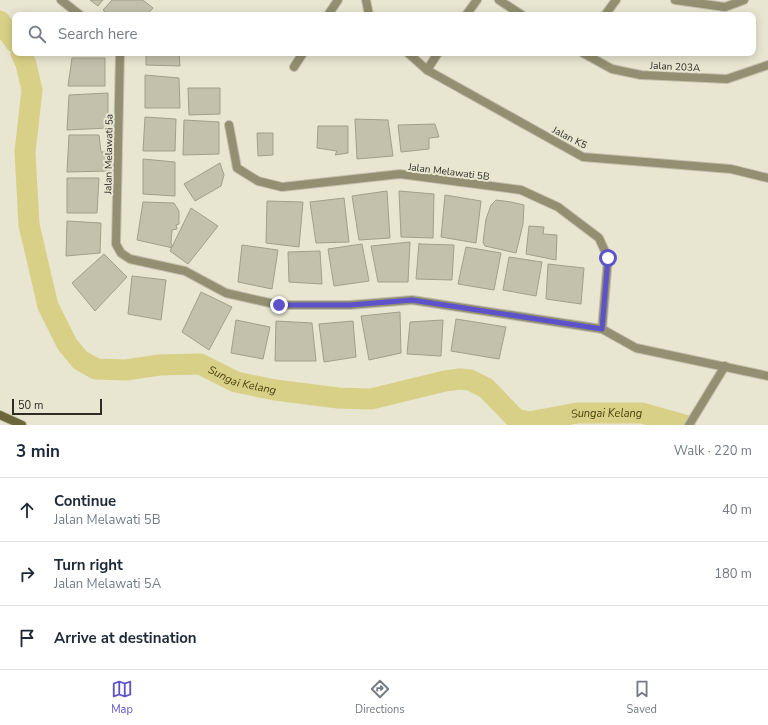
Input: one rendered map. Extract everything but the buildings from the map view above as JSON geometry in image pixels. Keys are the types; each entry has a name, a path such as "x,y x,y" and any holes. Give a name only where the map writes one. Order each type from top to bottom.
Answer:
{"main road":[{"path":"0,415 22,425"}],"street":[{"path":"61,0 76,12"},
{"path":"330,12 338,0"},
{"path":"366,0 368,12"},
{"path":"468,12 477,0"},
{"path":"499,0 517,12"},
{"path":"607,12 616,0"},
{"path":"675,0 725,8 744,0"},
{"name":"Jalan Melawati 5a","path":"120,56 116,244 121,253 130,259 185,271 226,293 279,305 350,305 412,300 602,329"},
{"path":"294,67 301,56"},
{"name":"Jalan K5","path":"411,56 427,70 583,156 731,169 768,178"},
{"path":"427,70 436,56"},
{"name":"Jalan 203A","path":"589,56 612,69 648,75 727,79 768,65"},
{"name":"Jalan Melawati 5B","path":"229,125 237,168 258,181 282,187 400,174 521,190 558,207 599,238 608,258 602,329"},
{"path":"602,329 636,348 768,376"},
{"path":"688,425 726,366"}],"waterway":[{"name":"Sungai Kelang","path":"0,21 12,38"},
{"name":"Sungai Kelang","path":"22,56 26,64 32,90 25,152 29,225 48,306 67,344 80,360 96,369 126,370 159,365 200,364 236,382 275,390 338,398 371,399 445,381 460,379 470,380 486,388 516,419 529,422 577,413 642,413 685,425"}],"route":[{"path":"279,305 350,305 412,300 602,329 608,258"}]}
